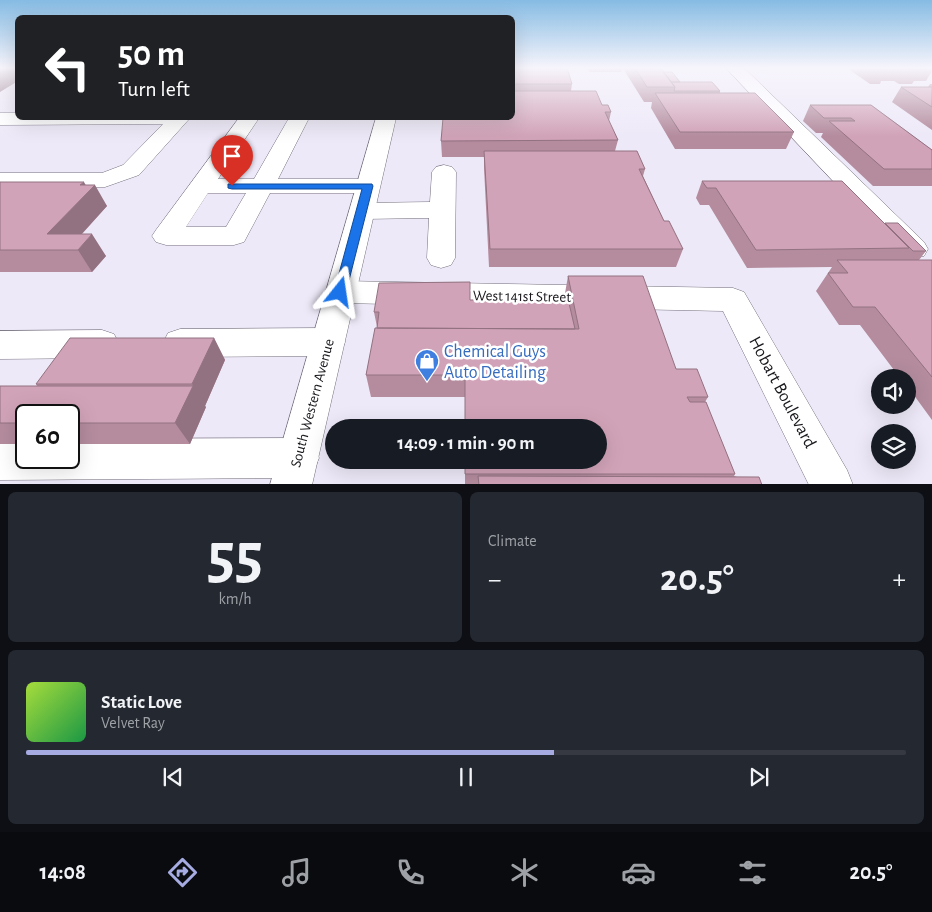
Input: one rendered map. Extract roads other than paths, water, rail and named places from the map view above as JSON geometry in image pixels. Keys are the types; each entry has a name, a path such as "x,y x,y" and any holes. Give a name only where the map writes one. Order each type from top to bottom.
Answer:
{"street":[{"path":"756,91 920,256"},
{"path":"0,119 15,119"},
{"path":"0,180 106,180 131,170 178,120"},
{"path":"248,120 166,236 234,236 298,120"},
{"name":"South Western Avenue","path":"294,471 385,120"},
{"path":"441,258 444,172"},
{"path":"201,186 262,186 365,198 443,210"},
{"name":"West 141st Street","path":"340,292 733,300"},
{"name":"Hobart Boulevard","path":"733,300 832,484"},
{"path":"0,345 328,342"},
{"path":"0,460 294,471"}],"place":[{"name":"Chemical Guys Auto Detailing","path":"427,382"}]}
